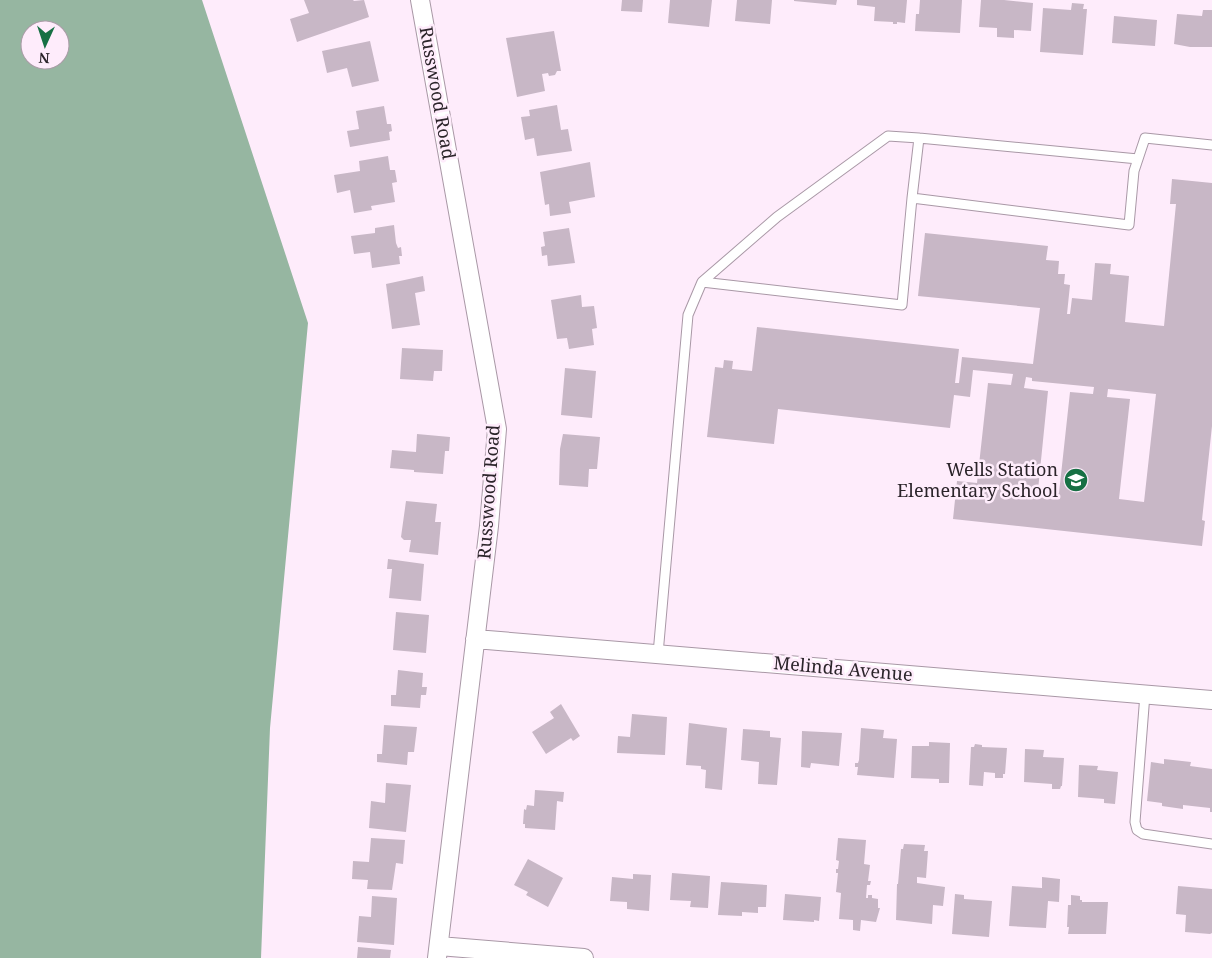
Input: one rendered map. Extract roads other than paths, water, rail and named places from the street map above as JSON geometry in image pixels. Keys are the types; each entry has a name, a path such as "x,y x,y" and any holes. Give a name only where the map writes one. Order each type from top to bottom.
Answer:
{"street":[{"name":"Russwood Road","path":"420,0 497,429 489,526 474,638 438,952"},
{"name":"Melinda Avenue","path":"474,638 1212,700"},
{"path":"438,952 584,958"}],"lane":[{"path":"658,654 688,315 702,282 777,217 888,136 1138,159"},
{"path":"702,282 902,305 919,138"},
{"path":"912,198 1129,225 1134,171 1145,138 1212,145"},
{"path":"1145,694 1135,822 1137,830 1143,834 1212,844"}],"place":[{"name":"Wells Station Elementary School","path":"1076,480"}]}
